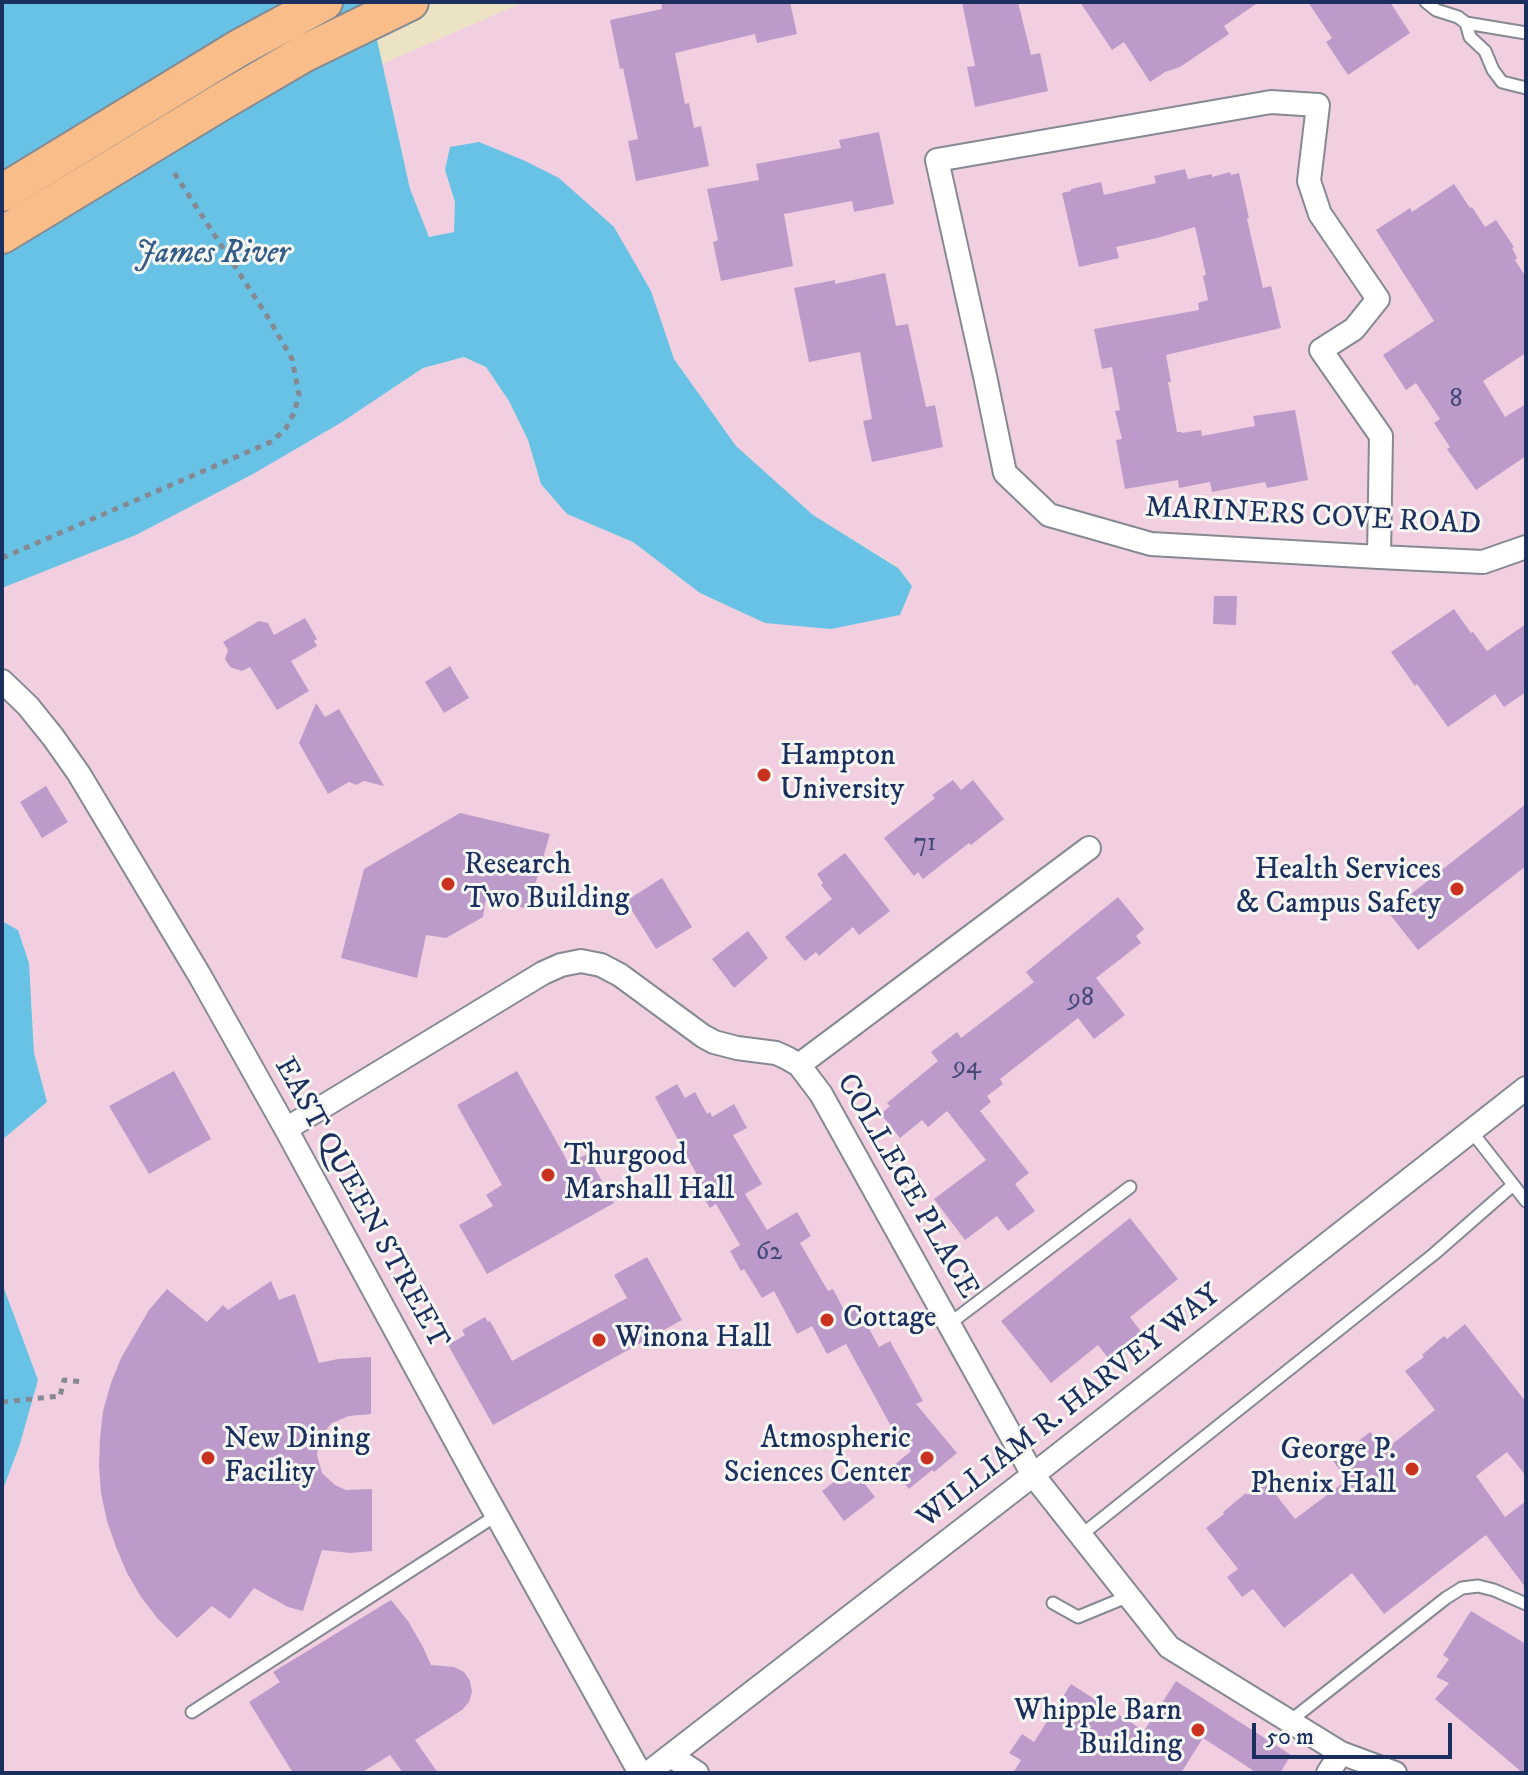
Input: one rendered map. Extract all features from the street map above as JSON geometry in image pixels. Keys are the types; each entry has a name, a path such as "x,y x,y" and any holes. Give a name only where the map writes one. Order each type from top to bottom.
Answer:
{"main road":[{"path":"2,193 239,48 324,2"},
{"path":"2,235 305,53 410,2"}],"street":[{"name":"MARINERS COVE ROAD","path":"1379,557 1381,436 1321,350 1354,329 1378,299 1320,214 1309,181 1318,105 1271,102 937,160 1005,473 1049,515 1151,544 1379,557 1483,562 1526,547"},
{"name":"EAST QUEEN STREET","path":"2,681 36,716 79,774 200,976 640,1773"},
{"path":"799,1065 1089,848"},
{"name":"COLLEGE PLACE","path":"286,1129 543,973 581,961 601,965 620,975 714,1042 776,1053 799,1065 821,1094 1033,1475 1169,1647 1341,1753 1395,1773"},
{"name":"WILLIAM R. HARVEY WAY","path":"648,1773 1526,1088"},
{"path":"1328,1773 1341,1753"},
{"path":"671,1756 697,1773"}],"lane":[{"path":"1426,2 1436,10 1466,23 1526,33"},
{"path":"1466,23 1470,37 1485,51 1502,82 1526,88"},
{"path":"1472,1132 1526,1201"},
{"path":"1080,1536 1434,1254 1513,1185"},
{"path":"949,1324 1130,1187"},
{"path":"192,1712 497,1515"},
{"path":"1290,1721 1462,1588 1478,1586 1526,1604"},
{"path":"1053,1603 1078,1617 1129,1596"}],"path":[{"path":"2,558 273,441 286,428 294,413 299,395 292,359 169,164"},
{"path":"2,1402 60,1396 64,1380 83,1382"}],"shaded area":[{"name":"Hampton University","path":"524,2 1526,2 1526,1773 2,1773 2,1492 20,1444 38,1380 2,1283 2,1140 47,1102 34,1053 32,1006 18,930 2,921 2,588 136,535 392,389 423,368 464,357 486,367 509,401 528,440 541,484 567,514 633,542 700,593 765,623 898,567 813,515 736,446 674,359 651,291 445,170 455,202 454,232 429,237 410,190 382,64"}],"water":[{"name":"James River","path":"2,2 371,2 410,189 429,237 454,232 455,202 445,170 450,147 479,142 559,178 614,227 651,291 674,359 736,446 813,515 898,568 912,586 900,615 831,629 765,623 700,593 633,542 567,514 541,484 528,440 509,401 486,367 464,357 423,368 342,422 253,474 136,535 2,588"},
{"path":"2,921 18,930 29,963 34,1053 47,1102 2,1140"},
{"path":"2,1283 38,1380 20,1444 2,1492"}],"building":[{"path":"661,2 790,2 797,34 757,43 755,34 675,53 685,104 689,103 694,128 701,126 709,166 636,181 628,141 638,139 610,20 662,9"},
{"path":"962,2 1018,2 1031,55 1040,53 1048,91 975,107 967,67 975,66"},
{"path":"1080,2 1259,2 1224,26 1229,34 1180,67 1150,82 1124,42 1112,50"},
{"path":"1308,2 1390,2 1410,33 1348,75 1326,42 1332,38"},
{"path":"879,132 894,204 854,212 852,201 784,214 793,266 721,281 713,242 718,240 707,189 759,180 756,164 841,148 839,140"},
{"path":"1185,169 1188,179 1239,173 1263,288 1271,286 1281,328 1166,355 1177,432 1201,430 1202,436 1255,426 1253,416 1295,410 1308,480 1267,488 1265,482 1212,492 1210,482 1179,488 1178,480 1125,489 1116,440 1122,439 1115,411 1120,410 1112,367 1102,369 1094,329 1199,310 1198,303 1208,300 1203,276 1206,275 1195,227 1116,247 1119,258 1079,267 1062,193 1101,182 1104,195 1156,183 1154,176"},
{"path":"1454,184 1485,227 1496,220 1514,247 1515,260 1526,277 1526,353 1483,381 1505,417 1526,404 1526,456 1476,490 1447,449 1450,447 1434,423 1440,419 1416,383 1406,390 1383,355 1434,321 1376,230 1410,208 1412,212"},
{"path":"885,273 896,326 908,324 926,407 935,405 943,447 872,462 863,421 872,419 860,352 809,362 794,288 835,280 835,284"},
{"path":"1214,596 1237,596 1236,625 1213,624"},
{"path":"1454,609 1487,651 1526,624 1526,692 1504,707 1495,694 1448,727 1391,652"},
{"path":"305,618 317,639 314,641 317,646 291,661 309,691 277,710 250,667 242,671 230,667 225,659 228,650 223,642 259,621 268,623 274,635"},
{"path":"450,666 469,698 444,713 425,682"},
{"path":"316,703 325,717 339,709 384,786 364,781 356,785 349,782 328,794 299,743"},
{"path":"953,780 961,790 973,780 1004,819 923,879 918,872 914,876 884,838"},
{"path":"46,786 68,822 42,838 20,802"},
{"name":"Health Services & Campus Safety","path":"1526,804 1526,866 1418,950 1388,912"},
{"name":"Research Two Building","path":"460,813 550,834 528,909 486,898 483,917 446,938 426,935 417,978 341,958 364,869"},
{"path":"845,853 890,911 859,935 853,927 819,956 816,952 805,961 785,937 832,899 817,874"},
{"path":"662,878 692,927 656,949 626,901"},
{"path":"1118,897 1144,929 1136,936 1141,943 1096,978 1125,1015 1094,1039 1078,1018 1000,1079 1003,1084 987,1096 991,1102 980,1111 1029,1173 1015,1184 1035,1211 1008,1231 997,1216 965,1240 934,1199 986,1160 947,1111 928,1127 922,1120 900,1138 881,1114 890,1106 887,1103 938,1061 931,1052 957,1032 961,1038 1034,982 1026,972"},
{"path":"748,931 768,958 734,988 712,959"},
{"path":"174,1071 211,1139 149,1174 109,1106"},
{"name":"Thurgood Marshall Hall","path":"517,1071 569,1164 587,1154 614,1203 487,1274 459,1225 493,1206 486,1195 502,1185 457,1105"},
{"path":"677,1084 685,1098 695,1092 707,1114 710,1112 712,1117 734,1104 747,1128 733,1135 762,1184 745,1194 767,1230 797,1212 811,1236 800,1243 828,1291 833,1289 846,1314 858,1308 879,1347 890,1341 923,1401 916,1404 957,1453 909,1489 892,1467 911,1451 892,1428 846,1344 827,1354 812,1326 797,1334 774,1291 762,1298 744,1269 741,1271 730,1251 740,1245 716,1204 710,1208 698,1189 703,1186 655,1097"},
{"path":"1130,1218 1178,1279 1130,1317 1142,1333 1109,1359 1098,1345 1051,1383 1001,1321"},
{"name":"Winona Hall","path":"647,1257 682,1320 493,1425 448,1345 465,1335 462,1330 485,1317 512,1361 627,1298 614,1275"},
{"name":"New Dining Facility","path":"271,1281 279,1300 295,1294 319,1363 371,1357 371,1414 349,1416 332,1423 320,1437 317,1455 322,1473 335,1485 346,1490 372,1489 372,1551 350,1553 322,1550 303,1611 288,1607 254,1588 230,1619 212,1606 177,1638 141,1597 127,1573 107,1521 99,1466 103,1411 121,1358 149,1310 167,1289 207,1322 223,1305 228,1310"},
{"name":"George P. Phenix Hall","path":"1465,1324 1526,1402 1526,1476 1507,1452 1476,1476 1505,1517 1526,1501 1526,1588 1486,1535 1384,1614 1352,1573 1284,1628 1253,1589 1242,1597 1227,1577 1238,1569 1206,1528 1246,1493 1248,1495 1265,1481 1295,1519 1347,1480 1333,1461 1370,1432 1386,1449 1435,1410 1405,1371 1444,1336 1447,1339"},
{"path":"857,1474 875,1497 844,1521 822,1491 843,1475 848,1481"},
{"path":"391,1600 408,1621 431,1665 454,1667 464,1672 470,1681 472,1692 462,1710 415,1740 438,1773 403,1773 390,1755 361,1773 293,1773 249,1702 280,1682 273,1672"},
{"path":"1471,1611 1526,1644 1526,1773 1435,1699 1449,1683 1436,1677 1449,1659 1443,1655"},
{"name":"Whipple Barn Building","path":"1176,1681 1291,1755 1280,1773 1257,1773 1203,1738 1181,1773 1013,1773 1021,1760 1009,1753 1022,1734 1034,1742 1071,1684 1144,1731"}],"place":[{"name":"Hampton University","path":"764,775"},
{"name":"Research Two Building","path":"448,884"},
{"name":"Health Services & Campus Safety","path":"1457,889"},
{"name":"Thurgood Marshall Hall","path":"548,1175"},
{"name":"Cottage","path":"827,1320"},
{"name":"Winona Hall","path":"599,1340"},
{"name":"New Dining Facility","path":"208,1458"},
{"name":"Atmospheric Sciences Center","path":"927,1458"},
{"name":"George P. Phenix Hall","path":"1412,1469"},
{"name":"Whipple Barn Building","path":"1198,1730"}]}
